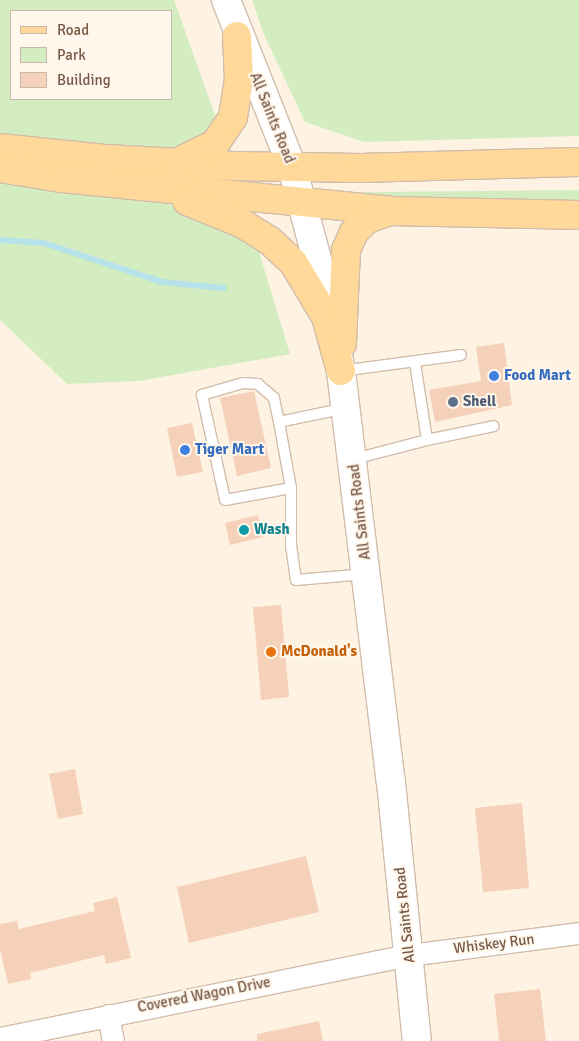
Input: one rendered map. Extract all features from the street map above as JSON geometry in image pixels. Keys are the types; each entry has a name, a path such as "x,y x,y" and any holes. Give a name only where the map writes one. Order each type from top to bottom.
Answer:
{"main road":[{"path":"175,164 215,144 233,117 239,80 237,36"},
{"path":"0,148 175,164 292,168 579,162"},
{"path":"0,168 186,201 243,224 269,240 293,262 312,290 326,317 341,371"},
{"path":"62,178 390,211 579,215"},
{"path":"341,371 346,250 354,232 367,219 390,211"}],"street":[{"name":"All Saints Road","path":"226,0 237,36 292,168 324,285 341,371 354,459 417,1041"},
{"name":"Whiskey Run","path":"409,955 579,933"},
{"name":"Covered Wagon Drive","path":"0,1038 409,955"},
{"path":"108,1015 113,1041"}],"lane":[{"path":"341,371 415,363 461,355"},
{"path":"415,363 426,440"},
{"path":"290,488 225,500 202,395 243,382 258,384 274,398 290,488 291,545 296,580 367,574"},
{"path":"279,422 347,408"},
{"path":"354,459 426,440 494,426"}],"green space":[{"path":"0,0 174,0 233,166 290,354 140,381 67,384 0,320"},
{"path":"252,0 579,0 579,136 364,142 305,122 265,37"},
{"path":"579,190 579,200 502,202 365,197 364,192"}],"building":[{"path":"504,343 512,405 435,422 429,390 481,381 476,347"},
{"path":"254,391 271,468 237,476 220,398"},
{"name":"Tiger Mart","path":"192,423 203,472 177,477 167,428"},
{"name":"Wash","path":"258,515 263,537 230,545 225,523"},
{"name":"McDonald's","path":"281,605 289,697 261,700 253,607"},
{"path":"75,769 83,814 58,819 49,774"},
{"path":"522,803 529,888 483,892 475,808"},
{"path":"306,856 319,912 189,943 177,887"},
{"path":"117,897 131,958 106,964 104,955 30,973 31,979 8,984 0,950 0,924 17,921 19,929 95,911 93,903"},
{"path":"540,989 546,1041 499,1041 494,994"},
{"path":"319,1021 323,1041 257,1041 257,1034"}],"waterway":[{"path":"0,240 44,243 162,282 224,288"}],"place":[{"name":"Food Mart","path":"494,376"},
{"name":"Shell","path":"453,402"},
{"name":"Tiger Mart","path":"185,450"},
{"name":"Wash","path":"244,530"},
{"name":"McDonald's","path":"271,652"}]}
